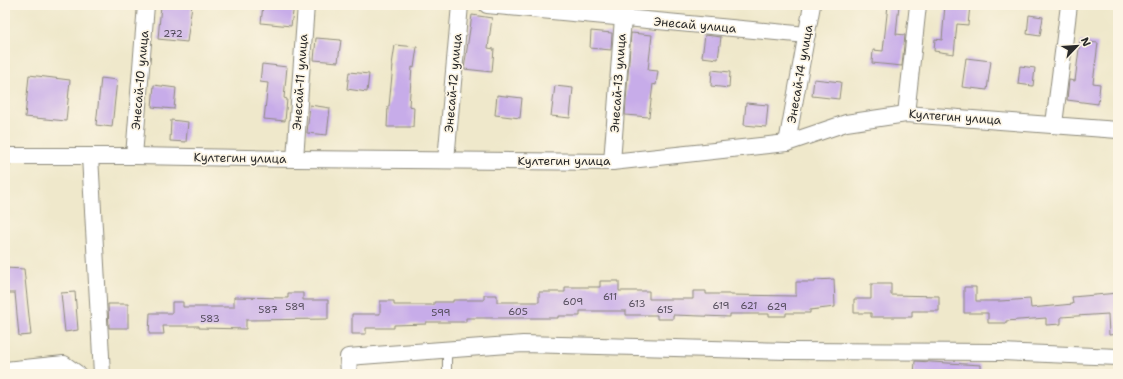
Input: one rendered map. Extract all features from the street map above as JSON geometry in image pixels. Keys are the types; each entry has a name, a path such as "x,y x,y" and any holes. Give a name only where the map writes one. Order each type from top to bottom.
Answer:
{"street":[{"name":"Энесай-10 улица","path":"134,156 146,5"},
{"name":"Энесай-11 улица","path":"295,159 306,5"},
{"name":"Энесай-12 улица","path":"446,160 460,5"},
{"name":"Энесай улица","path":"487,5 624,12 807,35"},
{"name":"Энесай-14 улица","path":"787,143 812,5"},
{"path":"906,114 918,5"},
{"path":"1054,124 1069,5"},
{"name":"Энесай-13 улица","path":"612,162 624,12"},
{"name":"Култегин улица","path":"5,156 134,156 612,162 787,143 846,123 906,114 1118,130"},
{"path":"90,156 102,374"},
{"path":"349,374 348,357 523,344 788,351 1002,352 1118,357"},
{"path":"5,370 64,364 78,374"}],"lane":[{"path":"447,350 447,374"}],"building":[{"path":"161,5 192,5 187,42 158,39"},
{"path":"263,5 294,5 291,26 261,23"},
{"path":"888,5 899,5 896,34 905,35 902,66 872,63 873,50 883,51"},
{"path":"945,5 970,5 968,25 957,24 954,54 934,51 935,39 942,40"},
{"path":"472,15 492,18 488,48 494,49 492,72 464,69"},
{"path":"1029,15 1043,17 1040,36 1027,34"},
{"path":"591,31 612,33 611,50 590,48"},
{"path":"631,33 652,35 648,70 658,71 656,85 653,84 649,117 625,115"},
{"path":"705,35 721,37 718,59 702,57"},
{"path":"316,38 341,40 338,62 314,60"},
{"path":"1080,41 1098,43 1093,83 1100,84 1098,104 1067,100 1069,80 1075,81"},
{"path":"395,45 417,47 414,68 412,67 409,106 414,107 413,127 387,127"},
{"path":"966,58 991,61 987,90 962,87"},
{"path":"262,64 287,67 284,98 287,99 285,121 264,119 268,83 260,82"},
{"path":"1020,66 1035,68 1033,86 1018,84"},
{"path":"712,70 730,72 729,88 711,86"},
{"path":"349,72 369,74 367,92 347,89"},
{"path":"29,75 70,80 66,121 25,117"},
{"path":"101,78 117,80 112,127 96,125"},
{"path":"814,79 841,82 839,99 812,96"},
{"path":"154,85 176,88 174,109 152,107"},
{"path":"555,86 573,88 570,118 551,116"},
{"path":"497,95 522,98 520,118 495,115"},
{"path":"746,103 768,105 766,127 744,125"},
{"path":"310,105 330,108 327,135 307,133"},
{"path":"171,120 188,122 186,142 170,141"},
{"path":"5,268 24,269 31,335 19,336 15,293 5,293"},
{"path":"834,279 835,307 810,310 810,313 786,313 786,316 769,316 769,314 730,314 730,317 673,315 673,319 657,319 657,315 626,315 626,311 580,311 580,316 558,316 558,318 466,318 466,322 426,322 426,324 394,325 394,328 366,328 366,334 352,334 352,314 380,314 380,301 394,301 394,305 434,305 434,302 453,302 453,300 484,300 484,295 497,295 497,302 539,302 539,292 565,292 565,287 600,287 600,281 619,281 619,291 649,291 649,299 693,299 693,291 706,291 706,294 796,296 796,282 815,282 815,280"},
{"path":"871,284 891,284 891,295 939,296 939,311 912,311 912,317 871,317 871,313 854,313 854,299 871,299"},
{"path":"964,287 976,287 976,301 1030,299 1031,308 1073,304 1072,297 1118,293 1118,334 1109,335 1108,314 1061,317 1061,324 1046,325 1046,318 1006,321 1006,323 988,323 988,313 964,313"},
{"path":"75,292 78,330 65,332 61,293"},
{"path":"288,293 303,293 303,300 328,300 328,319 246,320 246,329 199,328 199,326 163,326 164,334 149,334 150,313 172,313 172,302 183,302 183,307 234,307 234,297 288,298"},
{"path":"108,304 128,304 128,328 109,328"},
{"path":"915,361 981,365 981,374 914,374"}]}
